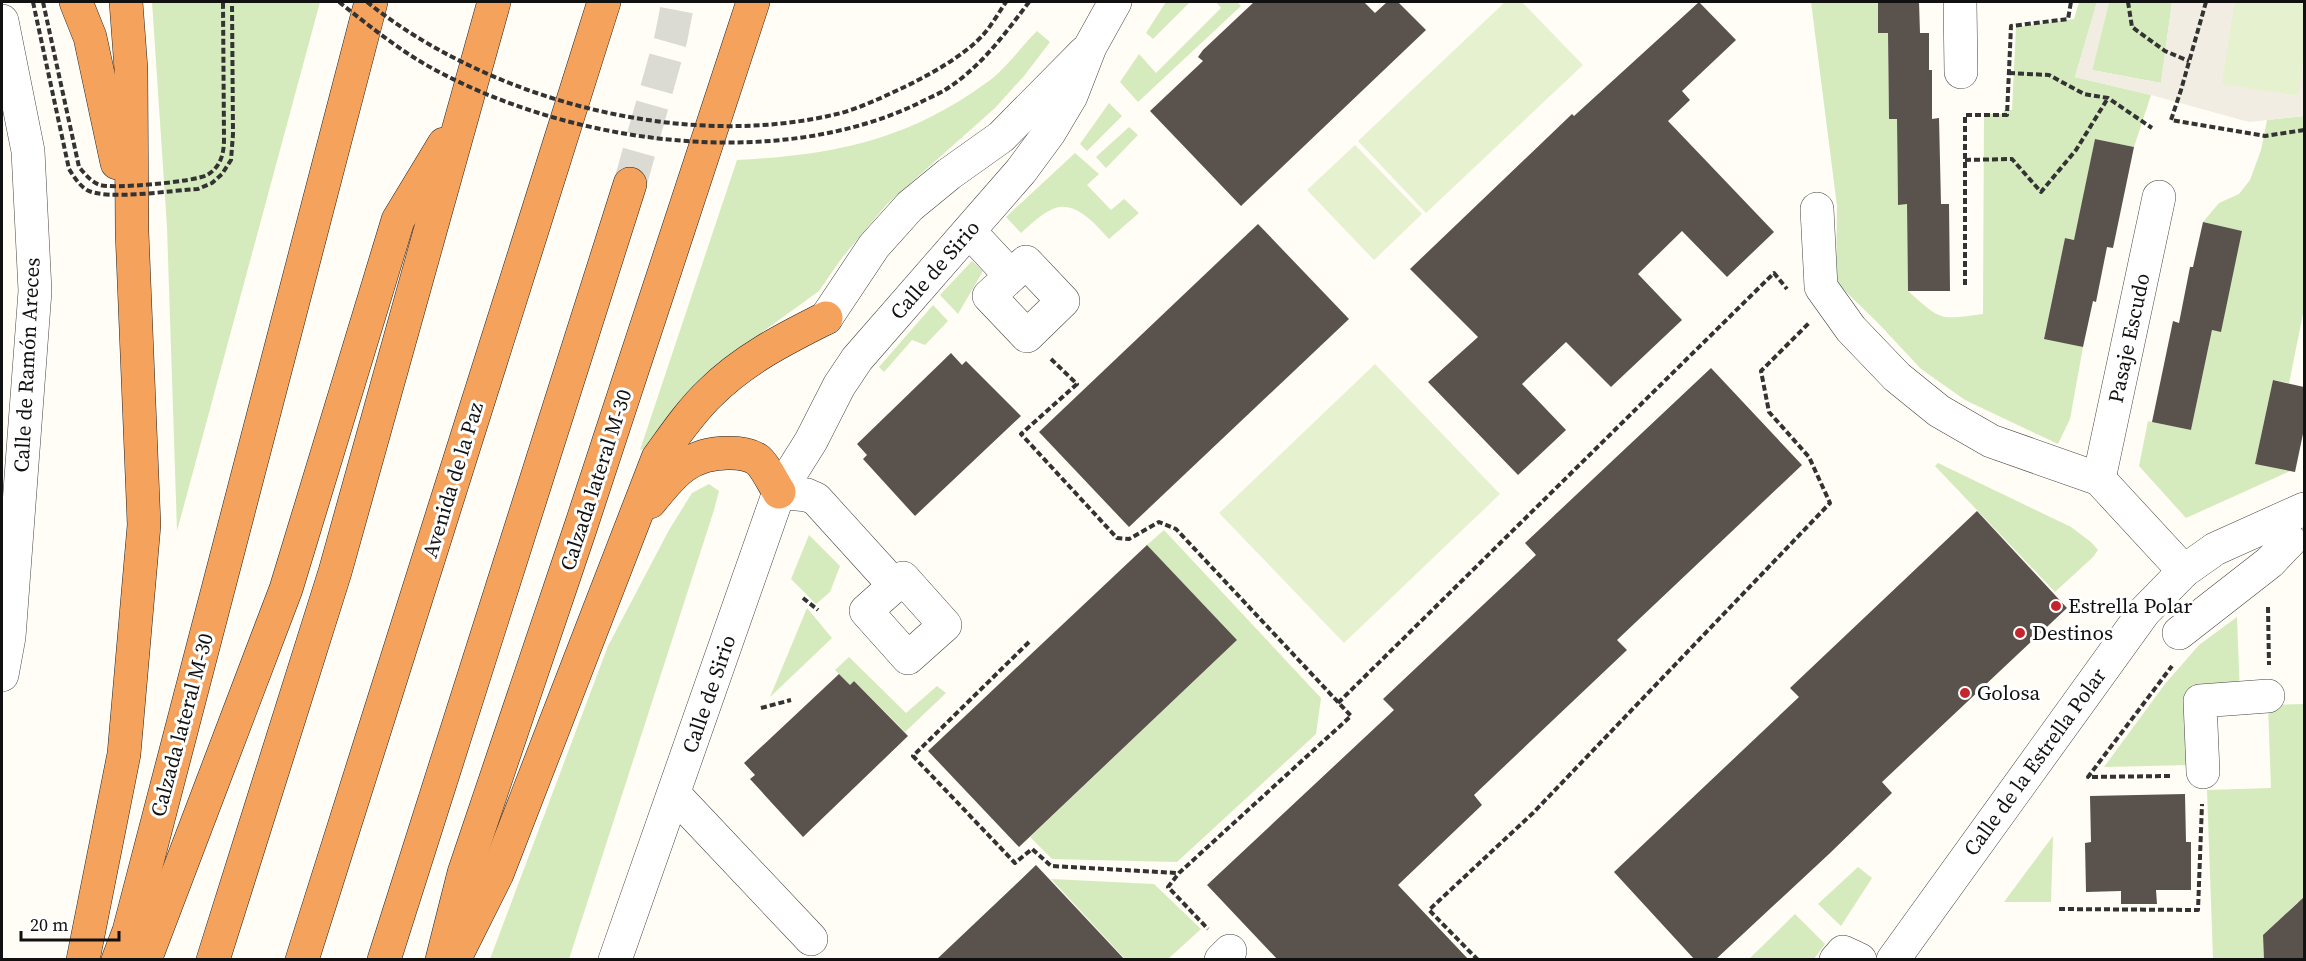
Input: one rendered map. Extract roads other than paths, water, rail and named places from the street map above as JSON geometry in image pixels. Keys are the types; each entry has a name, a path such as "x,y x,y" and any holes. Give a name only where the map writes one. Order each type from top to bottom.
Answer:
{"highway":[{"path":"76,2 90,37 132,232"},
{"path":"83,960 124,754 144,525 132,232 130,69 126,2"},
{"name":"Calzada lateral M-30","path":"118,960 129,931 369,2"},
{"path":"213,960 334,572 494,2"},
{"name":"Avenida de la Paz","path":"302,960 604,2"},
{"name":"Calzada lateral M-30","path":"442,960 464,873 753,2"},
{"path":"145,960 286,589 398,220 465,110"},
{"path":"384,960 630,184"},
{"path":"454,960 497,874 658,458 683,423 734,371 780,341 826,318"},
{"path":"630,527 673,474 689,461 716,453 738,453 758,460 779,492"}],"street":[{"name":"Calle de Sirio","path":"615,960 675,795 779,492 811,441 839,386 856,359 1021,171 1049,133 1071,96 1090,47 1115,2"},
{"path":"1960,2 1961,72"},
{"name":"Calle de Ramón Areces","path":"2,21 28,152 35,291 2,675"},
{"name":"Calle de Sirio","path":"826,318 874,246 910,206 949,174 1001,137 1090,47"},
{"name":"Pasaje Escudo","path":"2099,479 2159,197"},
{"path":"1817,209 1821,287 1851,329 1898,376 1939,411 1991,441 2099,479 2184,571"},
{"path":"969,231 1011,276"},
{"path":"1026,262 1063,301 1027,336 989,296 1011,276 1026,262"},
{"path":"2,405 29,380"},
{"path":"779,492 807,495 816,500 895,586"},
{"name":"Calle de la Estrella Polar","path":"1893,960 2144,612 2184,571 2215,549 2304,509"},
{"path":"2179,645 2297,540"},
{"name":"Calle de la Estrella Polar","path":"2215,549 2297,540"},
{"path":"2203,774 2200,701 2268,696"},
{"path":"675,795 811,939"},
{"path":"1836,960 1843,952 1860,960"}],"tunnel":[{"path":"630,184 671,38 678,2"}],"place":[{"name":"Estrella Polar","path":"2056,606"},
{"name":"Destinos","path":"2020,633"},
{"name":"Golosa","path":"1965,693"}]}
